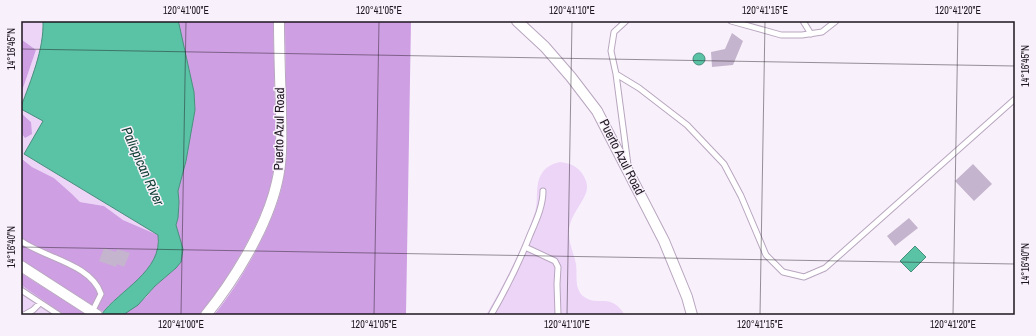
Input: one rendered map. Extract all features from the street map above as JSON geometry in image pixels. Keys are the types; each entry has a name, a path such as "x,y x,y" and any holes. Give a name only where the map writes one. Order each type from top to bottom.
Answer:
{"street":[{"name":"Puerto Azul Road","path":"206,315 234,276 254,241 266,217 278,181 281,127 279,21"},
{"name":"Puerto Azul Road","path":"517,21 545,47 598,111 664,241 687,297 692,315"},
{"path":"21,266 95,313"}],"lane":[{"path":"626,21 614,32 611,51 616,74 628,169"},
{"path":"731,21 781,35 822,32 836,21"},
{"path":"803,21 811,34"},
{"path":"616,74 639,88 687,125 724,164 741,196 766,255 783,272 804,277 825,268 1015,99"},
{"path":"491,315 513,274 525,247 541,204 543,191"},
{"path":"21,241 36,250 71,265 89,275 99,286 101,294 95,313"},
{"path":"525,247 555,261 558,266 558,315"},
{"path":"21,290 59,315"},
{"path":"24,315 33,310 40,303"}],"shaded area":[{"path":"21,21 43,21 43,32 33,75 21,107 21,94 36,50 21,39"},
{"path":"178,21 273,21 275,161 272,179 261,214 243,251 221,286 199,315 123,315 146,297 155,286 176,268 182,256 183,249 176,225 179,202 178,191 186,161 195,110 194,92"},
{"path":"285,21 411,21 406,315 214,315 235,286 256,251 273,215 283,181 287,144"},
{"path":"21,39 36,50 21,94"},
{"path":"21,109 43,121 24,154 158,235 123,220 104,206 80,202 54,178 32,167 21,157 21,133 25,138 31,122 21,113"},
{"path":"21,113 31,122 32,134 25,138 21,133"},
{"path":"21,158 32,167 54,178 80,202 104,206 123,220 158,235 158,247 154,259 148,269 103,312 21,260"},
{"path":"560,162 574,166 581,172 587,184 584,197 572,220 569,234 576,264 577,285 580,293 588,299 594,301 609,302 614,304 620,308 625,315 486,315 525,239 535,212 537,187 542,173 548,167"},
{"path":"21,273 87,315 65,315 60,312 21,285"},
{"path":"21,285 65,315 21,315"}],"water":[{"name":"Palicpican River","path":"43,21 178,21 179,24 194,92 195,110 186,161 178,191 179,202 176,225 183,249 181,262 155,286 138,305 123,315 101,315 147,270 154,259 158,248 158,235 24,154 43,121 21,109 21,107 39,54 43,32"},
{"path":"697,53 701,53 705,59 701,65 697,65 693,61 693,57"},
{"path":"915,246 926,257 911,272 900,261"}],"building":[{"path":"732,33 743,41 733,65 712,67 711,52 725,49"},
{"path":"973,164 992,184 974,201 955,181"},
{"path":"909,218 918,228 895,246 887,236"},
{"path":"104,248 116,252 117,249 130,253 124,267 117,264 116,267 99,261"}]}
